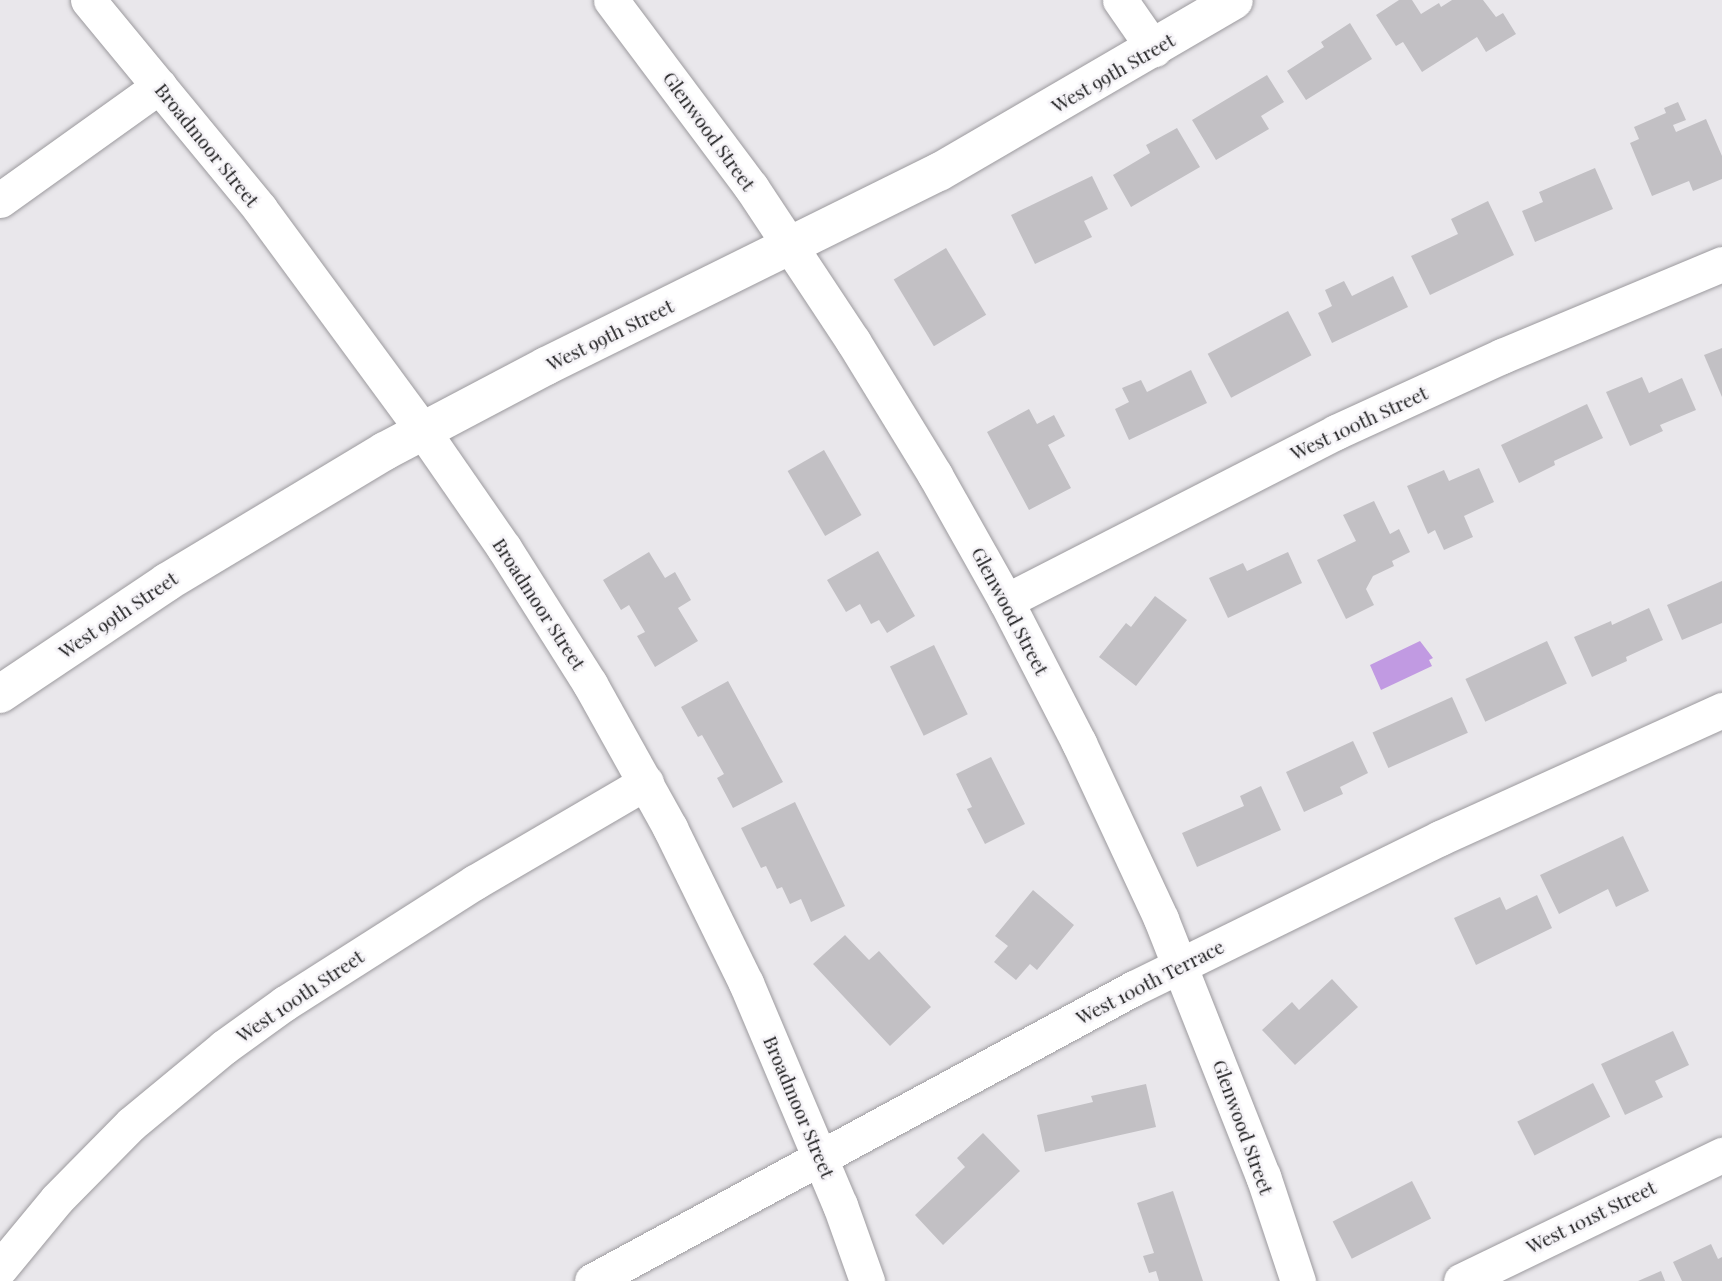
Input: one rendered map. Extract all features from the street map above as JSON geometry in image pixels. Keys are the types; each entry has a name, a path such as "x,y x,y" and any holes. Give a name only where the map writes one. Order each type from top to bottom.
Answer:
{"street":[{"name":"Broadmoor Street","path":"88,0 260,209 423,431 504,548 590,684 646,782 746,982 820,1156 867,1281"},
{"name":"Glenwood Street","path":"611,0 699,114 853,341 928,464 1006,601 1079,743 1181,966 1263,1176 1298,1281"},
{"path":"1120,0 1154,49"},
{"name":"West 99th Street","path":"0,694 167,582 313,493 423,431 546,366 962,159 1234,0"},
{"path":"0,200 159,86"},
{"name":"West 100th Street","path":"1006,601 1336,432 1539,340 1722,264"},
{"name":"West 100th Terrace","path":"592,1281 1134,988 1440,838 1722,710"},
{"name":"West 100th Street","path":"0,1268 57,1199 131,1124 223,1047 285,1003 463,889 646,782"},
{"name":"West 101st Street","path":"1461,1281 1722,1155"}],"shaded area":[{"path":"1420,641 1433,658 1429,660 1432,666 1381,690 1370,665"}],"building":[{"path":"1399,0 1412,0 1421,14 1439,3 1441,7 1452,0 1483,0 1496,17 1503,13 1516,34 1486,52 1477,37 1422,72 1403,42 1396,46 1376,15"},
{"path":"1350,23 1372,59 1306,100 1287,71 1324,47 1321,42"},
{"path":"1267,75 1284,102 1261,116 1269,129 1216,160 1192,120"},
{"path":"1678,102 1686,120 1673,125 1676,132 1706,119 1722,156 1722,179 1693,191 1689,181 1652,196 1630,143 1639,139 1634,127 1666,113 1664,108"},
{"path":"1177,128 1200,167 1131,207 1113,175 1150,153 1146,145"},
{"path":"1595,168 1613,209 1535,242 1522,211 1543,202 1539,192"},
{"path":"1092,176 1108,209 1084,221 1092,237 1035,264 1011,215"},
{"path":"1488,201 1514,255 1430,295 1411,256 1458,234 1451,219"},
{"path":"946,248 986,315 934,346 894,279"},
{"path":"1393,276 1408,307 1332,343 1318,313 1332,306 1325,290 1344,281 1352,296"},
{"path":"1288,311 1311,355 1231,398 1208,354"},
{"path":"1722,348 1722,397 1704,355"},
{"path":"1191,370 1207,403 1129,440 1115,409 1129,402 1122,388 1141,380 1147,392"},
{"path":"1642,377 1649,393 1682,378 1696,410 1660,425 1663,431 1630,446 1606,392"},
{"path":"1587,404 1603,438 1554,461 1555,465 1519,483 1501,445"},
{"path":"1029,409 1037,424 1054,415 1065,436 1048,445 1071,488 1029,510 987,432"},
{"path":"824,450 862,515 825,536 788,471"},
{"path":"1479,468 1494,502 1464,516 1473,537 1444,550 1435,530 1428,534 1407,486 1444,470 1449,481"},
{"path":"1374,501 1390,534 1399,529 1410,552 1392,561 1394,566 1373,576 1366,589 1374,605 1346,619 1317,560 1356,541 1343,515"},
{"path":"878,551 915,616 887,633 879,620 871,624 860,604 846,612 827,580"},
{"path":"649,552 665,578 675,572 691,600 678,608 698,641 655,667 637,636 645,632 629,605 621,610 603,580"},
{"path":"1288,552 1302,583 1228,618 1209,578 1243,563 1247,571"},
{"path":"1722,581 1722,623 1682,640 1667,605"},
{"path":"1155,596 1187,620 1136,686 1099,657 1126,623 1131,627"},
{"path":"1649,608 1663,640 1592,677 1574,637 1611,621 1612,625"},
{"path":"1547,641 1567,684 1485,722 1465,679"},
{"path":"934,645 968,714 924,736 890,666"},
{"path":"728,681 783,782 733,808 717,778 724,774 702,735 698,737 681,707"},
{"path":"1452,697 1468,733 1388,768 1373,732"},
{"path":"1353,741 1368,773 1340,787 1343,794 1304,812 1286,772"},
{"path":"991,757 1025,824 985,844 967,809 972,807 956,774"},
{"path":"1261,786 1281,830 1197,867 1182,833 1244,806 1240,796"},
{"path":"795,802 845,906 811,922 801,899 790,904 782,887 777,889 766,866 761,868 741,828"},
{"path":"1623,836 1649,891 1616,907 1608,889 1559,914 1540,875"},
{"path":"1033,890 1074,925 1037,970 1030,964 1016,980 994,962 1008,946 995,936"},
{"path":"1537,895 1552,928 1476,965 1454,918 1500,897 1506,910"},
{"path":"845,935 869,960 879,951 931,1007 890,1046 813,964"},
{"path":"1332,979 1358,1007 1295,1065 1262,1030 1292,1002 1299,1010"},
{"path":"1673,1031 1689,1065 1655,1081 1663,1097 1625,1115 1601,1064"},
{"path":"1593,1083 1610,1117 1535,1155 1517,1122"},
{"path":"1146,1084 1156,1127 1045,1152 1037,1115 1093,1102 1091,1096"},
{"path":"983,1133 1020,1171 943,1245 915,1215 965,1167 957,1158"},
{"path":"1412,1181 1431,1218 1352,1259 1333,1221"},
{"path":"1173,1191 1203,1281 1159,1281 1156,1271 1149,1273 1143,1256 1154,1253 1137,1203"},
{"path":"1711,1244 1718,1259 1722,1257 1722,1281 1682,1281 1673,1262"},
{"path":"1661,1271 1665,1281 1638,1281"}]}
